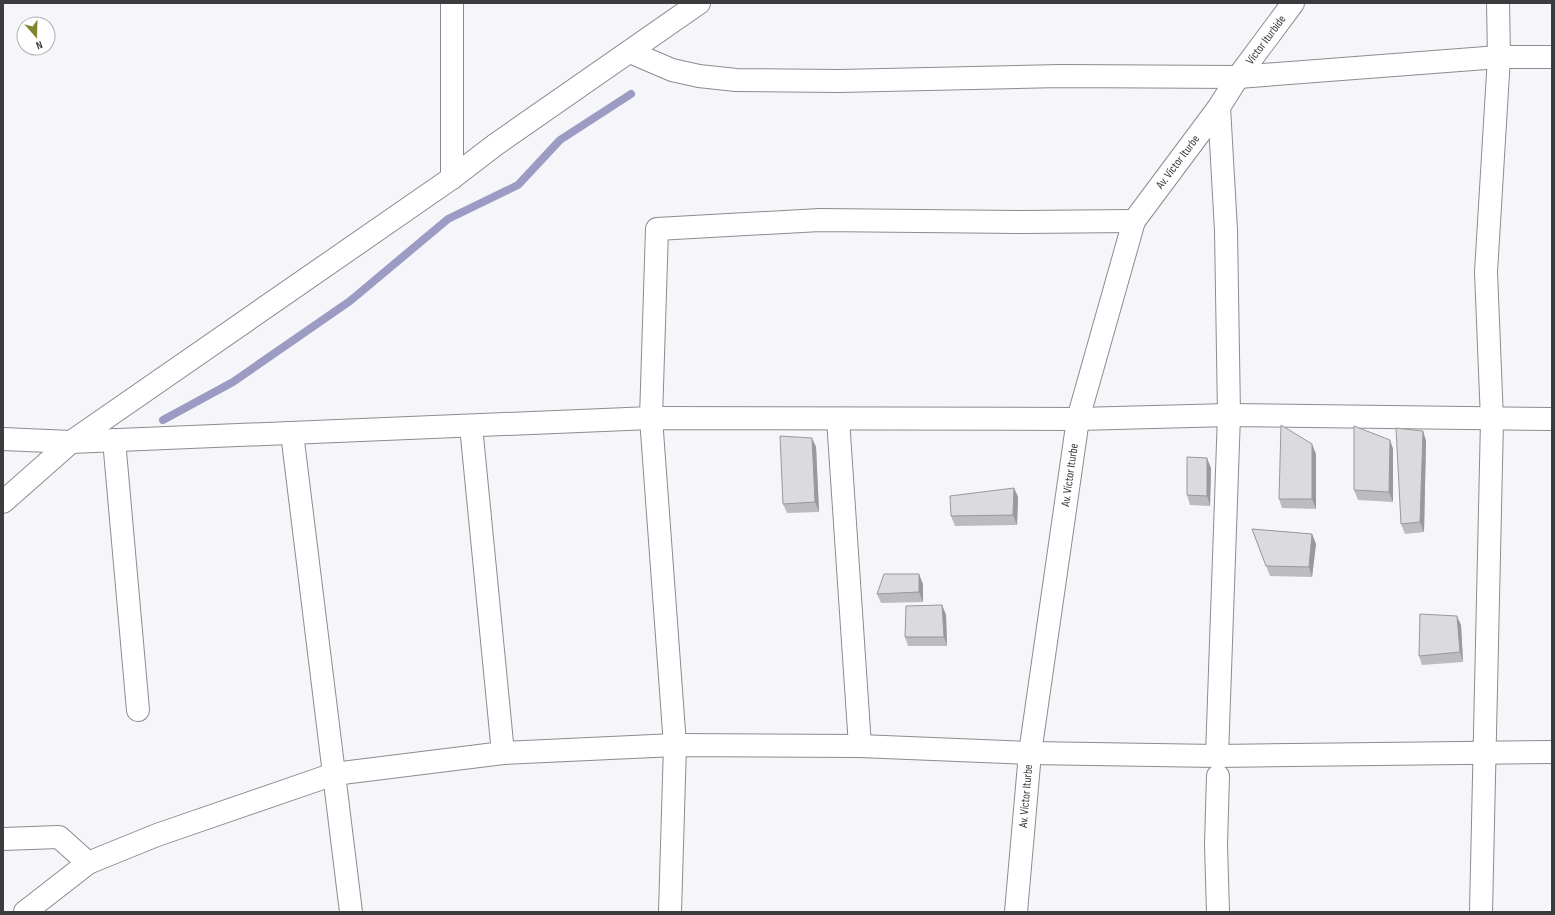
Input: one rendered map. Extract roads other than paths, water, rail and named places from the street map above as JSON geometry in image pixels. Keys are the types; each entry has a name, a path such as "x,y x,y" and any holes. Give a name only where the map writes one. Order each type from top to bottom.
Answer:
{"street":[{"path":"452,3 452,178"},
{"path":"3,502 71,442 452,178 495,145 700,3"},
{"name":"Víctor Iturbide","path":"1238,77 1293,3"},
{"path":"1481,912 1492,420 1486,272 1499,57 1498,3"},
{"path":"630,52 672,70 736,80 839,81 1061,76 1238,77 1499,57 1552,57"},
{"name":"Av. Víctor Iturbe","path":"1016,912 1030,752 1078,419 1134,221 1219,107 1238,77"},
{"path":"1218,912 1216,845 1217,766 1229,416 1226,230 1219,107"},
{"path":"670,912 675,745 651,418 657,229 820,220 1014,222 1134,221"},
{"path":"3,439 71,442 651,418 1078,419 1229,416 1492,420 1552,419"},
{"path":"838,419 860,746"},
{"path":"471,426 502,753"},
{"path":"292,433 351,912"},
{"path":"114,440 138,710"},
{"path":"25,912 88,863 157,835 334,774 502,753 675,745 860,746 1030,752 1217,766 1485,752 1552,752"},
{"path":"3,838 59,837 88,863"}],"waterway":[{"path":"163,420 233,382 350,301 448,219 518,185 560,140 631,94"}]}
